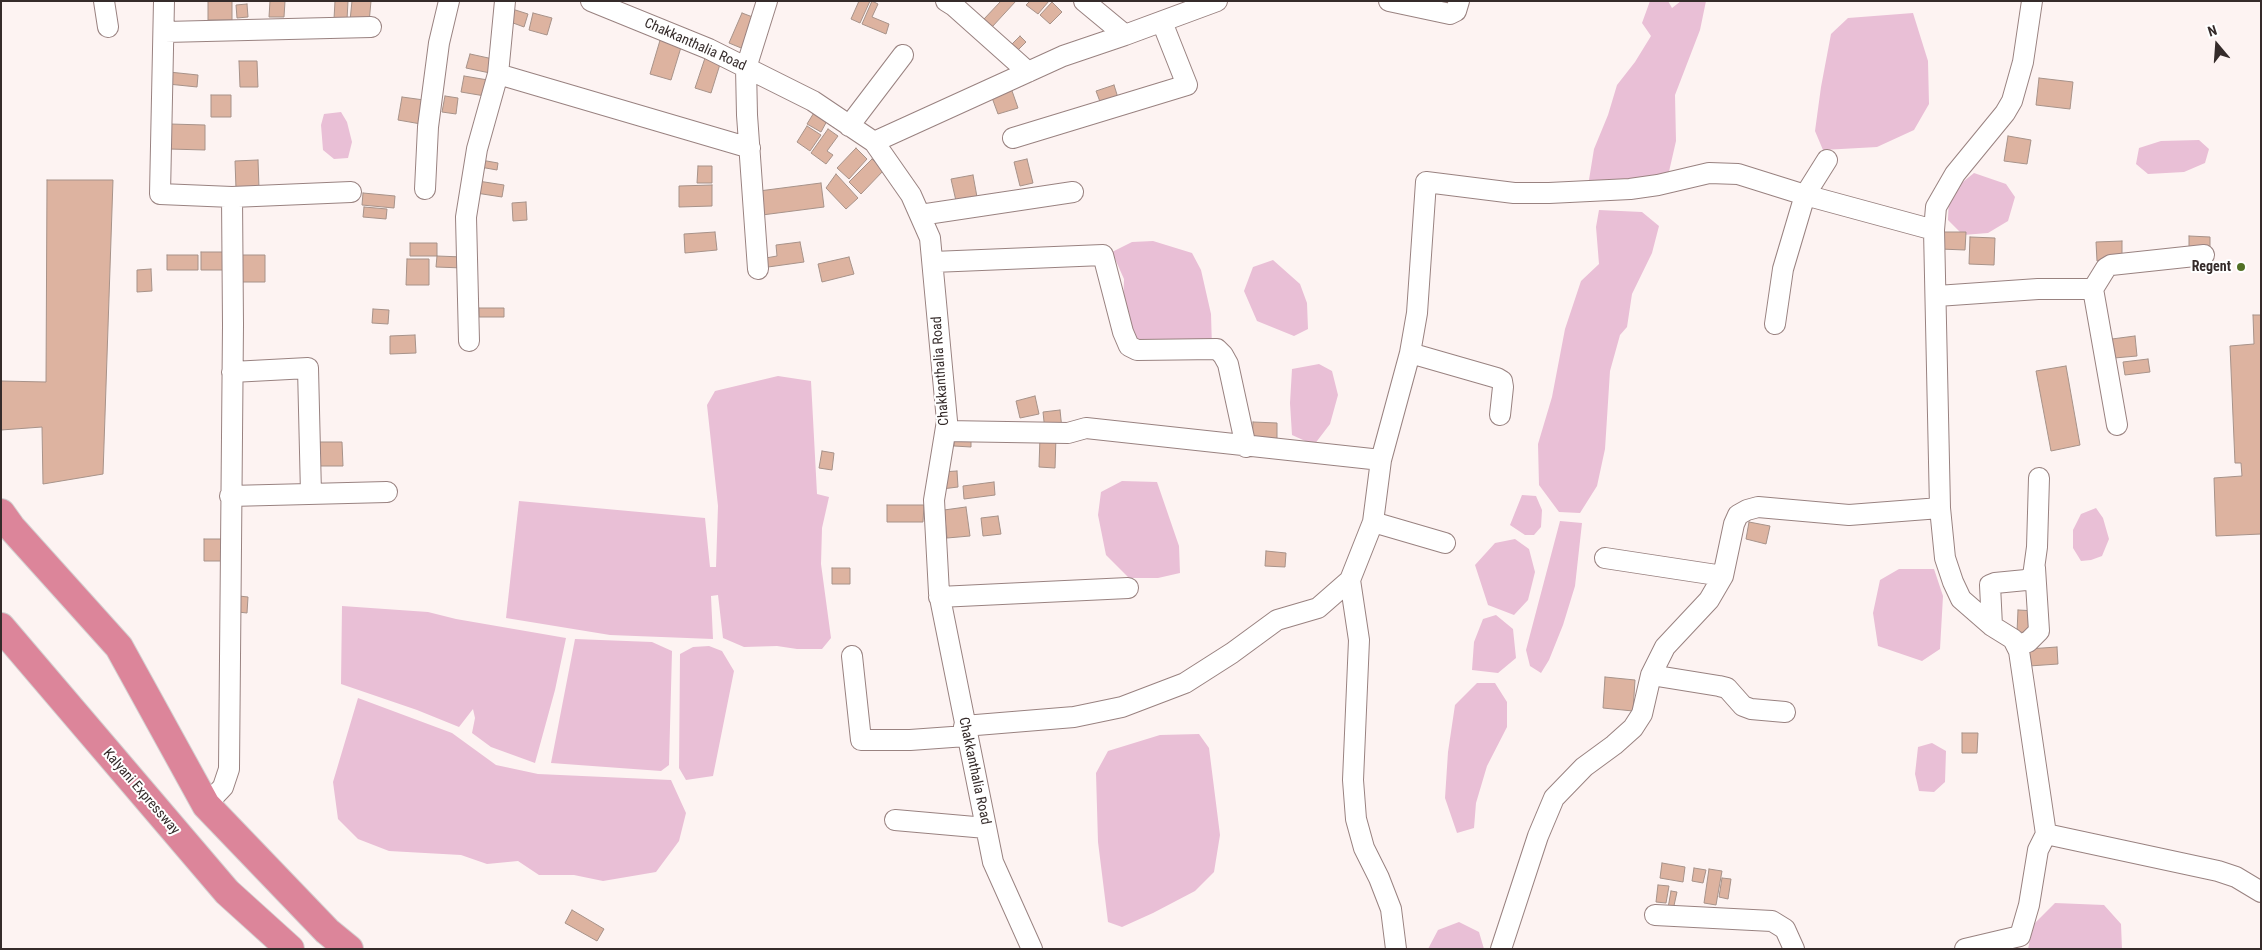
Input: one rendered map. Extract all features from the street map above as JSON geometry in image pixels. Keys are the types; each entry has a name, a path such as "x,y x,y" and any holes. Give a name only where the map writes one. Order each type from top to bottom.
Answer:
{"highway":[{"path":"1,513 11,527 119,647 206,805 327,931 349,949"},
{"name":"Kalyani Expressway","path":"1,627 227,892 290,949"}],"street":[{"path":"104,1 108,27"},
{"path":"164,1 165,32 160,194 232,197 351,192"},
{"path":"425,189 428,127 439,43 449,1"},
{"path":"469,341 466,217 477,149 498,74 505,1"},
{"name":"Chakkanthalia Road","path":"591,1 709,49 813,101 874,142 910,195 920,215 930,238 947,421 934,500 939,597 993,862 1032,949"},
{"path":"758,269 746,68 767,1"},
{"path":"1084,1 1125,35"},
{"path":"874,142 1062,56 1217,1"},
{"path":"1389,1 1450,14 1456,11 1459,1"},
{"path":"1965,949 2020,936 2029,905 2038,850 2046,834 2020,651 2013,639 1992,626 1961,599 1953,582 1946,558 1940,508 1937,296 1934,230 1936,207 1944,192 1955,174 2005,113 2012,101 2023,62 2032,1"},
{"path":"952,3 1028,72"},
{"path":"1013,138 1187,85 1162,22"},
{"path":"165,32 370,27"},
{"path":"849,126 903,55"},
{"path":"498,74 750,148"},
{"path":"1775,324 1784,269 1805,195 1826,160"},
{"path":"852,656 861,740 910,740 1074,717 1122,707 1185,683 1232,653 1276,620 1318,608 1350,580 1373,522 1381,460 1410,354 1417,313 1426,182 1514,193 1549,193 1658,185 1710,173 1738,174 1805,195 1934,230"},
{"path":"920,215 1074,192"},
{"path":"206,805 223,787 229,769 232,197"},
{"path":"933,262 1103,255 1129,346 1137,350 1217,349 1223,354 1228,364 1246,447"},
{"path":"2117,424 2093,289 2106,268 2111,265 2204,255"},
{"path":"1937,296 2038,288 2093,289"},
{"path":"1410,354 1502,381 1500,415"},
{"path":"232,372 308,368 311,494"},
{"path":"946,431 1068,433 1086,428 1246,447 1381,460"},
{"path":"2017,645 2028,642 2039,631 2035,568 2039,478"},
{"path":"230,496 387,492"},
{"path":"1501,949 1538,836 1554,798 1584,767 1633,728 1642,714 1651,675 1665,647 1709,600 1723,576 1734,524 1738,515 1746,510 1758,507 1849,515 1940,508"},
{"path":"1373,522 1445,543"},
{"path":"1605,558 1723,576"},
{"path":"1992,626 1990,585 2026,580 2033,576 2035,568"},
{"path":"1350,580 1359,640 1353,780 1356,819 1364,848 1379,878 1391,909 1396,949"},
{"path":"939,597 1128,588"},
{"path":"1651,675 1727,688 1743,706 1751,709 1785,712"},
{"path":"895,820 986,828"},
{"path":"2046,834 2218,871 2236,877 2261,892"},
{"path":"1655,915 1772,921 1784,929 1794,949"}],"shaded area":[{"path":"1650,1 1668,1 1672,8 1681,1 1706,1 1700,30 1675,95 1676,141 1668,176 1588,186 1594,149 1608,115 1617,85 1635,62 1651,36 1642,23"},
{"path":"1913,13 1928,61 1929,104 1914,130 1877,147 1823,150 1815,131 1831,34 1848,18"},
{"path":"341,112 347,122 352,142 348,158 334,159 323,150 321,125 324,114"},
{"path":"2199,140 2209,149 2205,163 2184,172 2148,174 2136,164 2139,148 2161,141"},
{"path":"1974,173 2006,184 2015,197 2008,221 1988,233 1963,235 1948,220 1949,193"},
{"path":"1599,210 1642,212 1659,226 1652,253 1632,294 1627,327 1620,335 1610,371 1605,449 1597,486 1580,513 1559,512 1539,485 1538,444 1552,397 1565,329 1581,281 1599,264 1596,227"},
{"path":"1153,241 1192,253 1201,270 1211,314 1212,348 1146,347 1131,337 1123,307 1124,279 1112,252 1132,242"},
{"path":"1273,260 1300,284 1307,303 1308,329 1294,336 1257,321 1244,291 1253,267"},
{"path":"1319,364 1332,371 1338,395 1330,424 1314,445 1292,435 1290,403 1292,369"},
{"path":"778,376 811,381 817,494 829,497 822,528 821,564 831,638 822,649 797,649 777,646 744,647 723,638 718,595 711,596 713,639 610,635 506,618 519,501 705,518 710,567 716,567 718,506 707,405 715,391"},
{"path":"1122,481 1157,482 1179,546 1180,573 1158,578 1129,578 1106,555 1098,515 1101,492"},
{"path":"1522,495 1536,496 1542,510 1541,527 1534,535 1525,535 1510,525"},
{"path":"2096,508 2103,518 2109,539 2102,556 2081,561 2073,548 2073,530 2081,514"},
{"path":"1560,521 1582,523 1575,586 1563,625 1549,660 1541,673 1530,666 1526,650"},
{"path":"1515,539 1529,549 1535,572 1528,600 1514,615 1488,605 1475,565 1495,543"},
{"path":"1899,569 1934,569 1943,596 1940,649 1922,661 1878,646 1873,613 1880,580"},
{"path":"342,606 428,612 456,619 566,638 555,690 535,763 491,747 472,733 475,718 473,709 459,727 417,710 341,684"},
{"path":"1496,615 1513,629 1516,658 1498,673 1472,670 1474,642 1483,619"},
{"path":"575,639 652,642 672,651 669,765 661,771 551,763"},
{"path":"709,646 722,651 734,671 713,776 686,780 679,768 680,654 693,647"},
{"path":"1477,683 1495,683 1507,702 1507,727 1487,766 1476,803 1474,828 1457,833 1445,798 1448,752 1455,705"},
{"path":"358,698 452,733 496,765 538,774 671,780 686,813 679,841 656,872 603,881 574,875 539,875 518,861 487,864 461,855 389,851 358,839 338,819 333,782"},
{"path":"1199,734 1209,748 1220,835 1214,872 1195,891 1153,913 1122,927 1108,922 1098,842 1096,773 1108,751 1160,735"},
{"path":"1932,743 1946,751 1945,782 1934,792 1919,791 1915,774 1918,747"},
{"path":"2055,903 2104,905 2121,924 2122,949 2028,949 2033,925"},
{"path":"1459,922 1479,932 1484,949 1428,949 1438,930"}],"building":[{"path":"208,1 232,1 232,20 208,20"},
{"path":"270,1 285,1 284,17 269,17"},
{"path":"335,1 348,1 347,20 334,19"},
{"path":"352,1 371,1 369,23 350,21"},
{"path":"859,1 870,1 860,23 851,19"},
{"path":"872,1 878,4 872,17 889,24 886,34 862,24"},
{"path":"1001,1 1016,1 992,27 984,19"},
{"path":"1030,1 1049,1 1038,14 1026,5"},
{"path":"1052,2 1062,12 1050,24 1040,15"},
{"path":"247,4 248,17 237,18 236,5"},
{"path":"509,8 528,14 524,27 505,20"},
{"path":"533,13 552,18 547,35 529,30"},
{"path":"742,13 758,19 746,50 729,43"},
{"path":"1020,36 1026,42 1016,52 1010,46"},
{"path":"661,37 682,44 671,80 650,74"},
{"path":"470,54 493,59 490,73 466,68"},
{"path":"706,55 721,61 711,93 695,88"},
{"path":"239,61 257,61 258,87 240,87"},
{"path":"169,72 198,75 197,87 168,84"},
{"path":"464,76 488,80 485,96 461,92"},
{"path":"2039,78 2073,82 2070,109 2036,105"},
{"path":"1114,85 1119,101 1102,107 1096,91"},
{"path":"1011,88 1018,108 998,114 991,95"},
{"path":"211,95 231,95 231,117 211,117"},
{"path":"445,96 458,98 456,114 442,112"},
{"path":"402,97 424,100 421,124 398,120"},
{"path":"815,111 828,119 821,132 807,124"},
{"path":"170,124 205,125 205,150 169,149"},
{"path":"807,126 821,135 810,151 797,142"},
{"path":"828,129 838,136 827,151 833,155 826,164 811,153"},
{"path":"2008,136 2031,140 2027,164 2004,161"},
{"path":"856,148 867,159 849,179 837,168"},
{"path":"872,159 884,170 861,194 849,182"},
{"path":"1027,159 1033,183 1020,186 1014,162"},
{"path":"258,160 259,188 236,189 235,161"},
{"path":"481,160 498,163 497,170 480,167"},
{"path":"698,166 712,166 712,183 697,183"},
{"path":"836,174 858,198 846,209 826,188"},
{"path":"973,175 977,197 956,201 951,179"},
{"path":"47,180 113,180 103,474 43,484 42,427 1,430 1,381 46,382"},
{"path":"478,181 504,185 502,197 476,193"},
{"path":"821,183 824,207 762,215 759,191"},
{"path":"712,185 712,206 679,207 679,186"},
{"path":"363,193 395,196 394,208 362,205"},
{"path":"526,202 527,220 513,221 512,203"},
{"path":"364,207 387,209 386,219 363,217"},
{"path":"715,232 717,250 685,253 684,234"},
{"path":"1940,232 1966,232 1965,250 1940,249"},
{"path":"2189,236 2210,237 2210,251 2189,250"},
{"path":"1970,237 1995,238 1994,265 1969,264"},
{"path":"2122,241 2122,260 2097,261 2096,242"},
{"path":"800,242 804,262 761,268 760,259 777,256 776,245"},
{"path":"410,243 437,243 437,256 410,256"},
{"path":"201,252 228,252 228,270 201,270"},
{"path":"167,255 198,255 198,270 167,270"},
{"path":"240,255 265,255 265,282 240,282"},
{"path":"437,256 463,257 463,268 436,267"},
{"path":"849,257 854,274 822,282 818,264"},
{"path":"407,259 429,259 429,285 406,285"},
{"path":"151,269 152,291 137,292 137,270"},
{"path":"479,308 504,308 504,317 479,317"},
{"path":"373,309 389,310 388,324 372,323"},
{"path":"2253,315 2261,315 2261,534 2216,536 2214,478 2242,476 2241,463 2235,463 2230,346 2254,344"},
{"path":"415,335 416,353 390,354 390,336"},
{"path":"2135,336 2137,356 2114,358 2112,339"},
{"path":"2148,359 2150,372 2125,375 2123,362"},
{"path":"2066,366 2080,445 2051,451 2036,371"},
{"path":"1035,396 1039,414 1020,418 1016,401"},
{"path":"1060,410 1062,429 1045,431 1043,412"},
{"path":"1253,422 1277,423 1277,442 1252,440"},
{"path":"954,436 971,436 971,447 954,446"},
{"path":"1040,437 1056,437 1055,468 1039,467"},
{"path":"310,442 342,442 343,466 311,466"},
{"path":"822,451 834,453 832,470 819,468"},
{"path":"957,471 958,487 942,489 941,472"},
{"path":"994,482 995,495 964,499 963,486"},
{"path":"887,505 924,505 923,522 887,522"},
{"path":"966,507 970,536 947,538 944,510"},
{"path":"998,516 1001,534 983,536 981,518"},
{"path":"1749,522 1770,526 1766,544 1746,539"},
{"path":"204,539 226,539 226,561 204,561"},
{"path":"1266,551 1286,553 1285,567 1265,566"},
{"path":"832,568 850,568 850,584 832,584"},
{"path":"239,596 248,597 247,613 238,612"},
{"path":"2018,610 2037,611 2035,633 2017,632"},
{"path":"2057,647 2058,664 2029,666 2028,649"},
{"path":"1605,677 1635,680 1633,711 1603,708"},
{"path":"1962,733 1978,733 1977,753 1962,753"},
{"path":"1662,863 1685,867 1683,882 1660,878"},
{"path":"1694,868 1706,870 1703,883 1692,881"},
{"path":"1709,869 1722,871 1716,905 1704,903"},
{"path":"1722,878 1731,879 1728,899 1719,897"},
{"path":"1658,885 1669,886 1666,903 1656,902"},
{"path":"1671,891 1677,892 1673,910 1668,908"},
{"path":"572,910 604,929 597,941 565,923"}],"place":[{"name":"Regent","path":"2241,267"}]}
